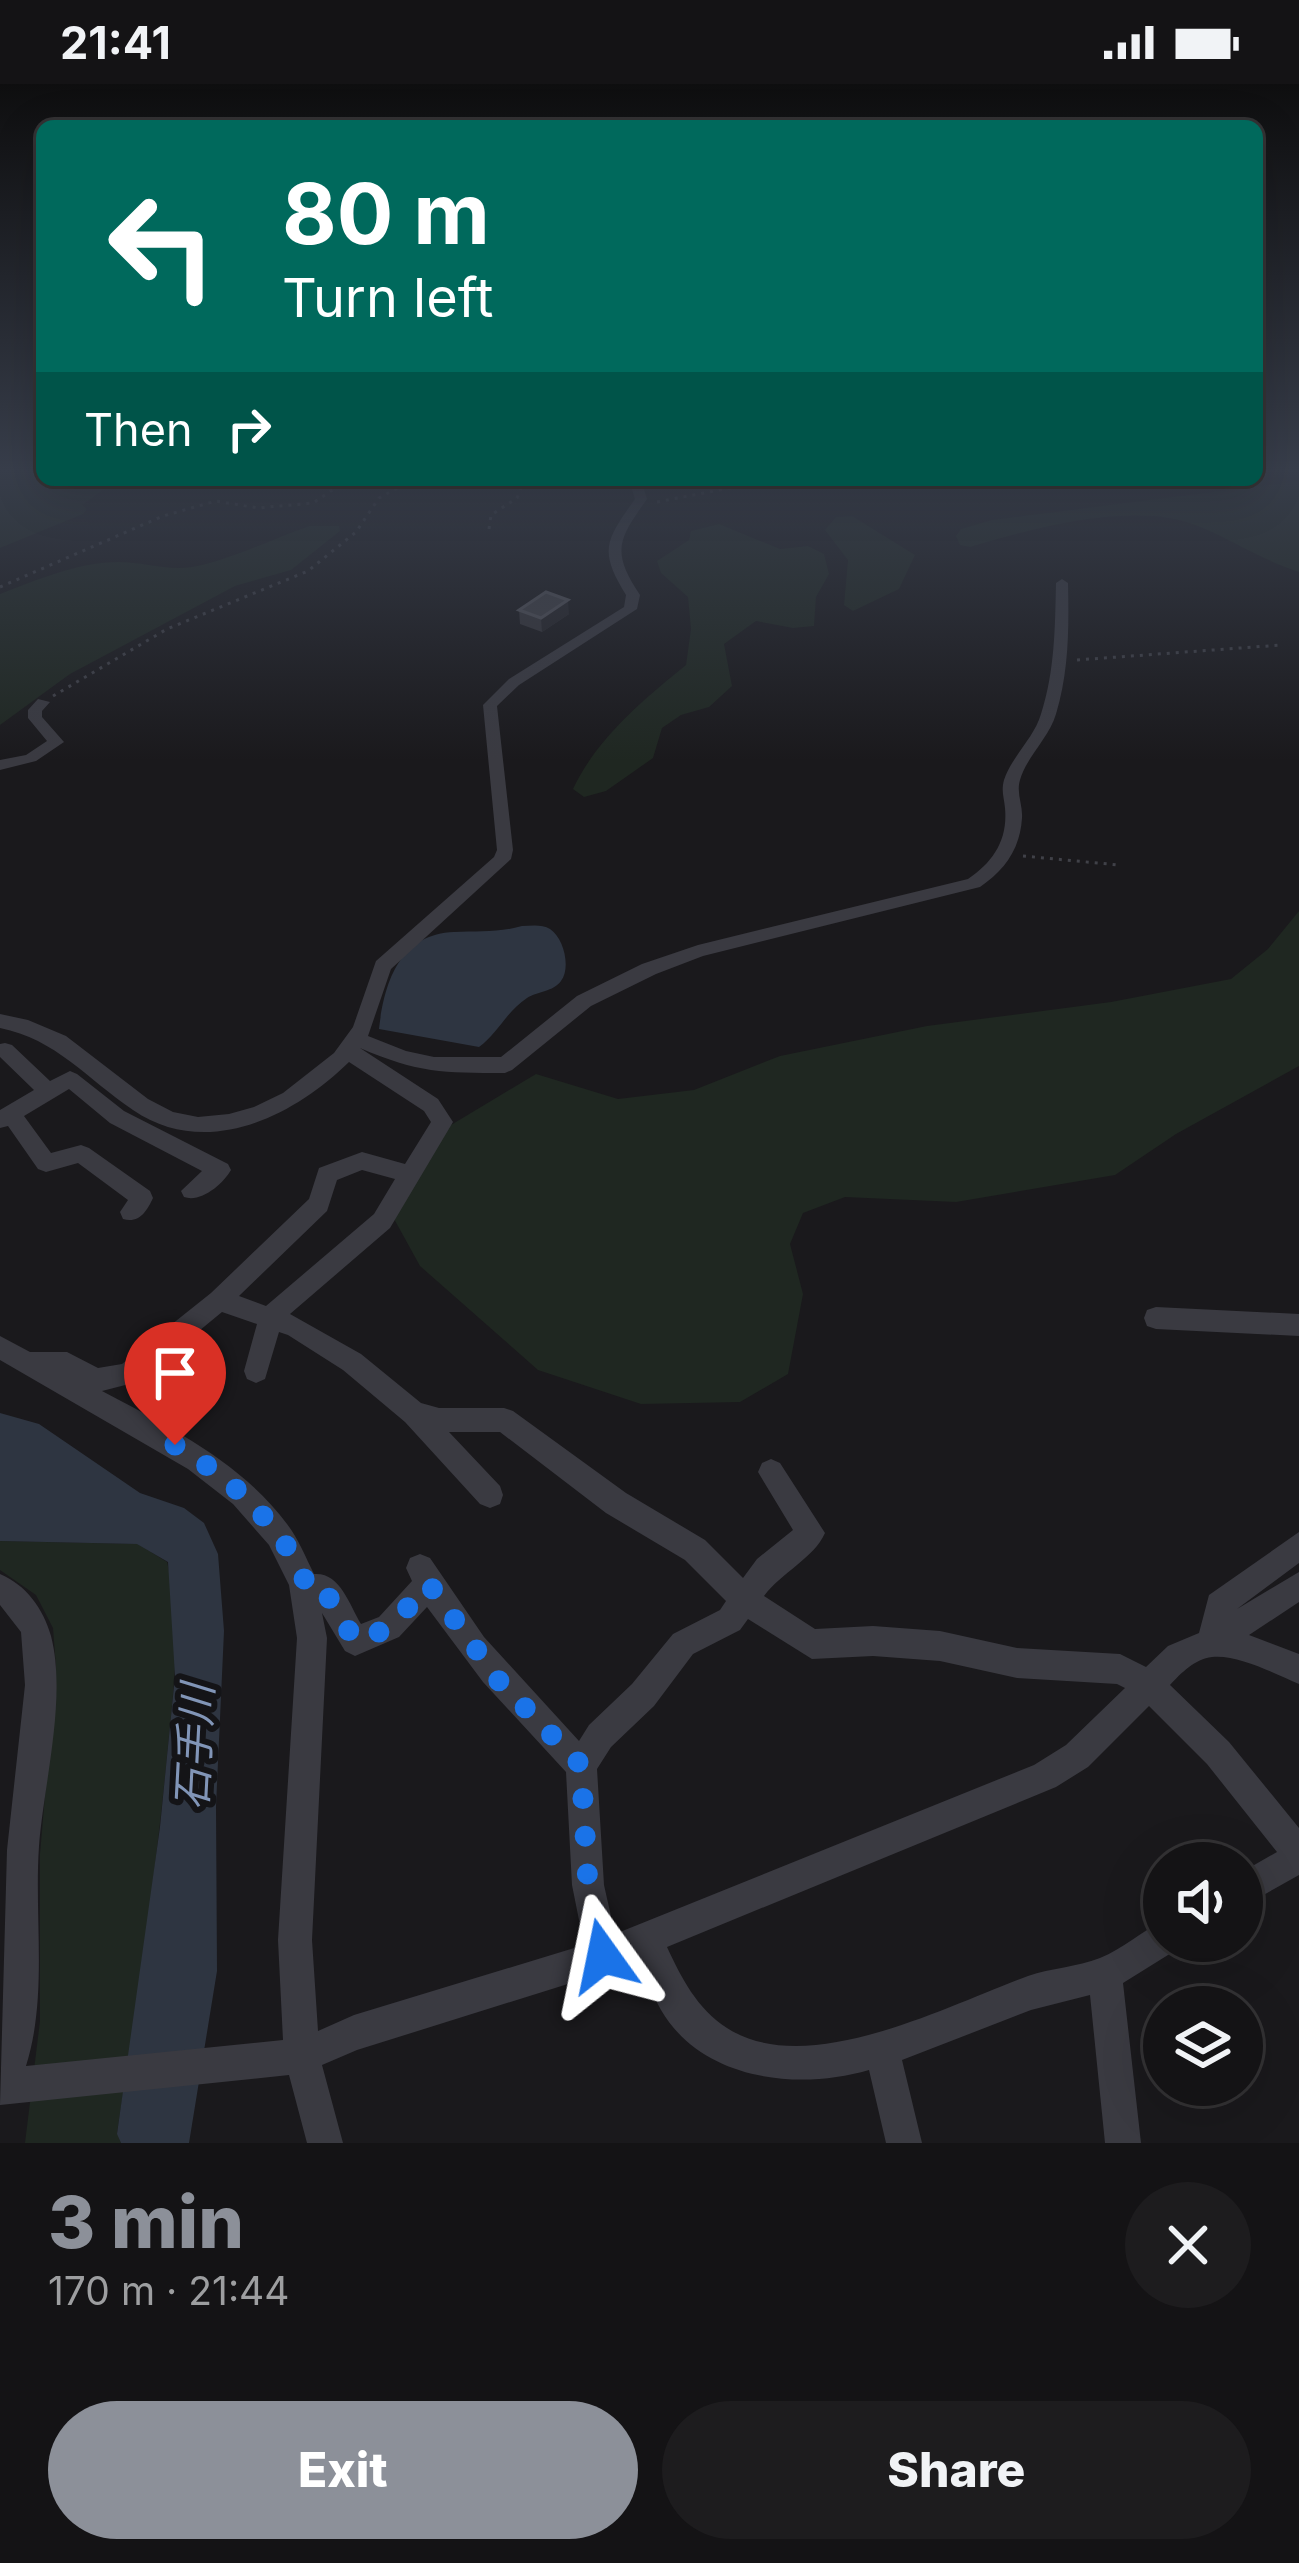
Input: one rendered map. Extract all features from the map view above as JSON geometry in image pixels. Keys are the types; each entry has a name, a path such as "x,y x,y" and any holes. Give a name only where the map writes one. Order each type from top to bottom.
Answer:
{"street":[{"path":"0,1021 31,1027 62,1041 146,1109 177,1121 255,1117 298,1093 352,1045 383,966 502,859 506,850 490,705 514,682 630,609 633,595 614,569"},
{"path":"352,1045 434,1064 505,1065 584,1001 616,982 698,952 958,889 996,868 1014,815 1010,789 1014,774 1048,718 1061,661 1062,583"},
{"path":"0,765 31,758 56,742 35,718 34,710 44,702"},
{"path":"256,1371 271,1316 382,1221 442,1122 441,1113 352,1045"},
{"path":"5,1050 49,1092"},
{"path":"131,1212 142,1198 81,1154 46,1163 5,1117 70,1079 117,1117 220,1170 192,1191"},
{"path":"12,1355 67,1363 96,1380 128,1374 218,1300 319,1204 328,1174 362,1161 411,1175"},
{"path":"218,1300 271,1316 352,1362 414,1413 490,1495"},
{"path":"1156,1318 1299,1325"},
{"path":"12,1355 201,1460 244,1496 290,1553 308,1589 312,1638 296,1940 302,2056 325,2143"},
{"path":"414,1413 439,1420 504,1420 616,1503 695,1550 746,1601 812,1644 873,1641 940,1646 1016,1663 1120,1669 1148,1684 1217,1754 1299,1855 1263,1878"},
{"path":"603,1956 588,1885 581,1765 600,1736 643,1695 683,1644 730,1620 767,1569 812,1533 771,1472"},
{"path":"1212,1642 1219,1605 1299,1546"},
{"path":"308,1589 323,1588 355,1641 372,1638 389,1627 425,1576 499,1681 581,1765"},
{"path":"0,1588 25,1611 37,1636 39,1675 23,1853 21,2013 6,2086 302,2056 354,2032 603,1956 1045,1776 1077,1756 1178,1656 1212,1642 1299,1586"},
{"path":"1212,1642 1253,1650 1299,1669"},
{"path":"646,1939 669,1992 706,2038 750,2058 788,2067 882,2050 1048,1985 1105,1974 1143,1951"},
{"path":"1105,1974 1123,2143"},
{"path":"882,2050 904,2143"}],"path":[{"path":"0,586 39,569"},
{"path":"44,702 186,620 297,578 308,569"},
{"path":"1061,661 1281,645"},
{"path":"1004,855 1119,865"}],"shaded area":[{"path":"73,569 292,569 235,586 70,674 0,725 0,594"},
{"path":"660,569 828,569 829,574 816,597 814,626 793,628 756,621 724,644 732,686 709,707 681,715 662,728 653,758 606,791 584,797 573,789 595,753 638,706 686,665 691,629 688,597"},
{"path":"847,569 908,569 899,589 853,611 844,605"},
{"path":"1299,911 1299,1066 1176,1134 1115,1175 956,1202 845,1197 803,1213 790,1244 803,1294 788,1374 740,1402 641,1404 538,1370 420,1266 393,1217 446,1128 536,1074 618,1099 694,1090 780,1056 927,1026 1111,1002 1231,979 1268,949"},
{"path":"0,1541 138,1544 167,1562 172,1586 176,1634 172,1708 117,2133 121,2143 25,2143 40,2021 40,1854 56,1667 53,1628 36,1595 0,1570"}],"water":[{"path":"544,926 555,933 564,954 564,975 554,987 520,1003 479,1047 379,1029 390,979 407,952 420,942 454,932"},
{"name":"石手川","path":"0,1413 39,1424 140,1493 184,1508 204,1523 218,1554 224,1631 216,1806 217,1971 189,2143 121,2143 117,2134 160,1827 175,1676 168,1562 137,1544 0,1541"}],"building":[{"path":"546,592 568,600 541,618 519,610"}],"route":[{"path":"175,1445 244,1496 290,1553 308,1589 323,1588 332,1598 355,1641 372,1638 389,1627 429,1584 446,1614 499,1681 581,1765 588,1885 603,1956"}]}
